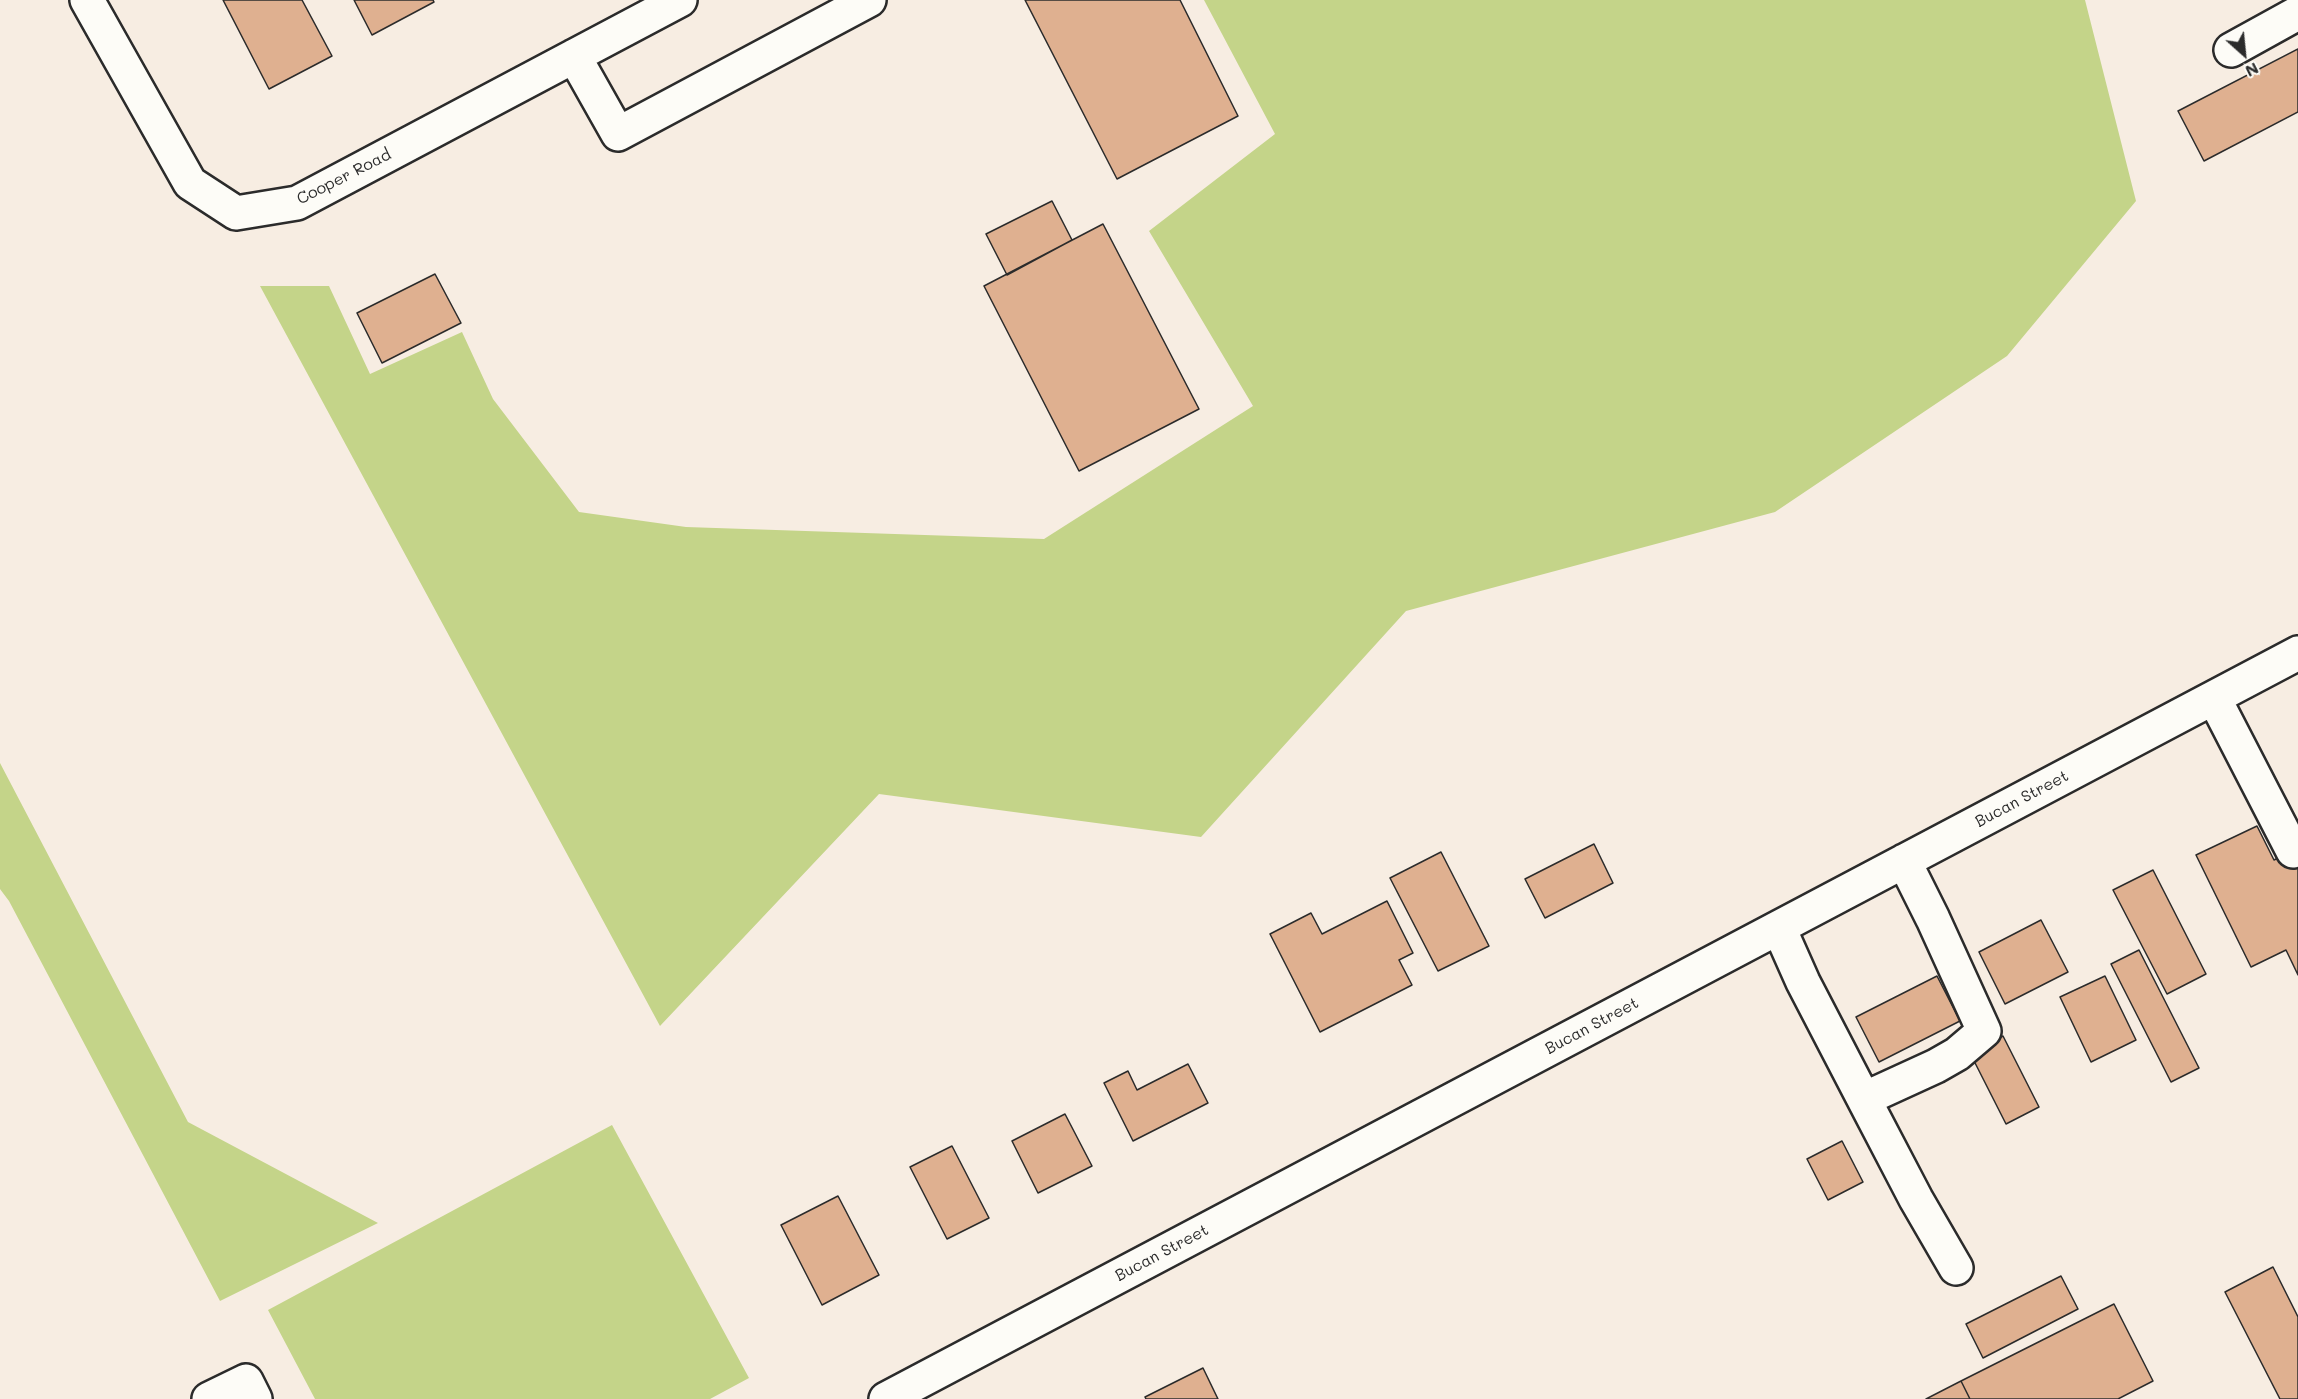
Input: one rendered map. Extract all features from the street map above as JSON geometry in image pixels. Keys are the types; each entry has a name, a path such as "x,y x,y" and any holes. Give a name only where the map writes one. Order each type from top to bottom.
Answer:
{"street":[{"name":"Cooper Road","path":"87,0 189,183 236,213 297,203 680,0"},
{"path":"574,56 618,135 868,0"},
{"path":"2231,50 2298,13"},
{"name":"Bucan Street","path":"886,1399 2298,653"},
{"path":"2214,698 2293,851"},
{"path":"1864,1099 1936,1066 1957,1054 1984,1031 1904,861"},
{"path":"1779,928 1803,982 1916,1199 1956,1268"},
{"path":"209,1399 246,1381 255,1399"}],"green space":[{"path":"1204,0 2085,0 2136,201 2007,356 1775,512 1406,611 1201,837 879,794 660,1026 260,286 329,286 370,374 462,332 493,399 579,512 686,527 1044,539 1253,406 1149,231 1275,134"},
{"path":"0,763 188,1122 378,1223 220,1301 9,901 0,889"},
{"path":"612,1125 749,1378 710,1399 315,1399 268,1310"}],"building":[{"path":"223,0 302,0 332,56 269,89"},
{"path":"354,0 433,0 434,2 372,35"},
{"path":"1025,0 1180,0 1238,116 1117,179"},
{"path":"2298,49 2298,112 2204,161 2178,111"},
{"path":"1052,201 1072,240 1007,275 986,234"},
{"path":"1103,224 1199,409 1079,471 984,286"},
{"path":"435,274 461,323 382,363 357,313"},
{"path":"2257,826 2274,860 2298,848 2298,975 2286,950 2251,967 2196,855"},
{"path":"1594,844 1613,883 1545,918 1525,879"},
{"path":"1441,852 1489,946 1438,971 1390,878"},
{"path":"2153,870 2206,974 2167,994 2113,890"},
{"path":"1387,901 1413,953 1399,960 1412,985 1320,1032 1270,934 1311,913 1322,934"},
{"path":"2041,920 2068,972 2005,1004 1979,952"},
{"path":"2139,950 2199,1068 2171,1082 2111,964"},
{"path":"1937,976 1960,1021 1879,1062 1856,1017"},
{"path":"2105,976 2136,1040 2091,1062 2060,997"},
{"path":"2003,1036 2039,1107 2006,1124 1970,1053"},
{"path":"1188,1064 1208,1103 1133,1141 1104,1083 1128,1071 1137,1090"},
{"path":"1065,1114 1092,1166 1038,1193 1012,1141"},
{"path":"1842,1141 1863,1182 1828,1200 1807,1159"},
{"path":"952,1146 989,1218 947,1239 910,1167"},
{"path":"838,1196 879,1275 822,1305 781,1225"},
{"path":"2273,1267 2298,1317 2298,1399 2280,1399 2225,1292"},
{"path":"2061,1276 2078,1309 1983,1358 1966,1324"},
{"path":"2114,1304 2153,1381 2118,1399 1970,1399 1961,1381"},
{"path":"1203,1368 1218,1399 1146,1399 1145,1397"},
{"path":"1961,1381 1970,1399 1926,1399"}]}
